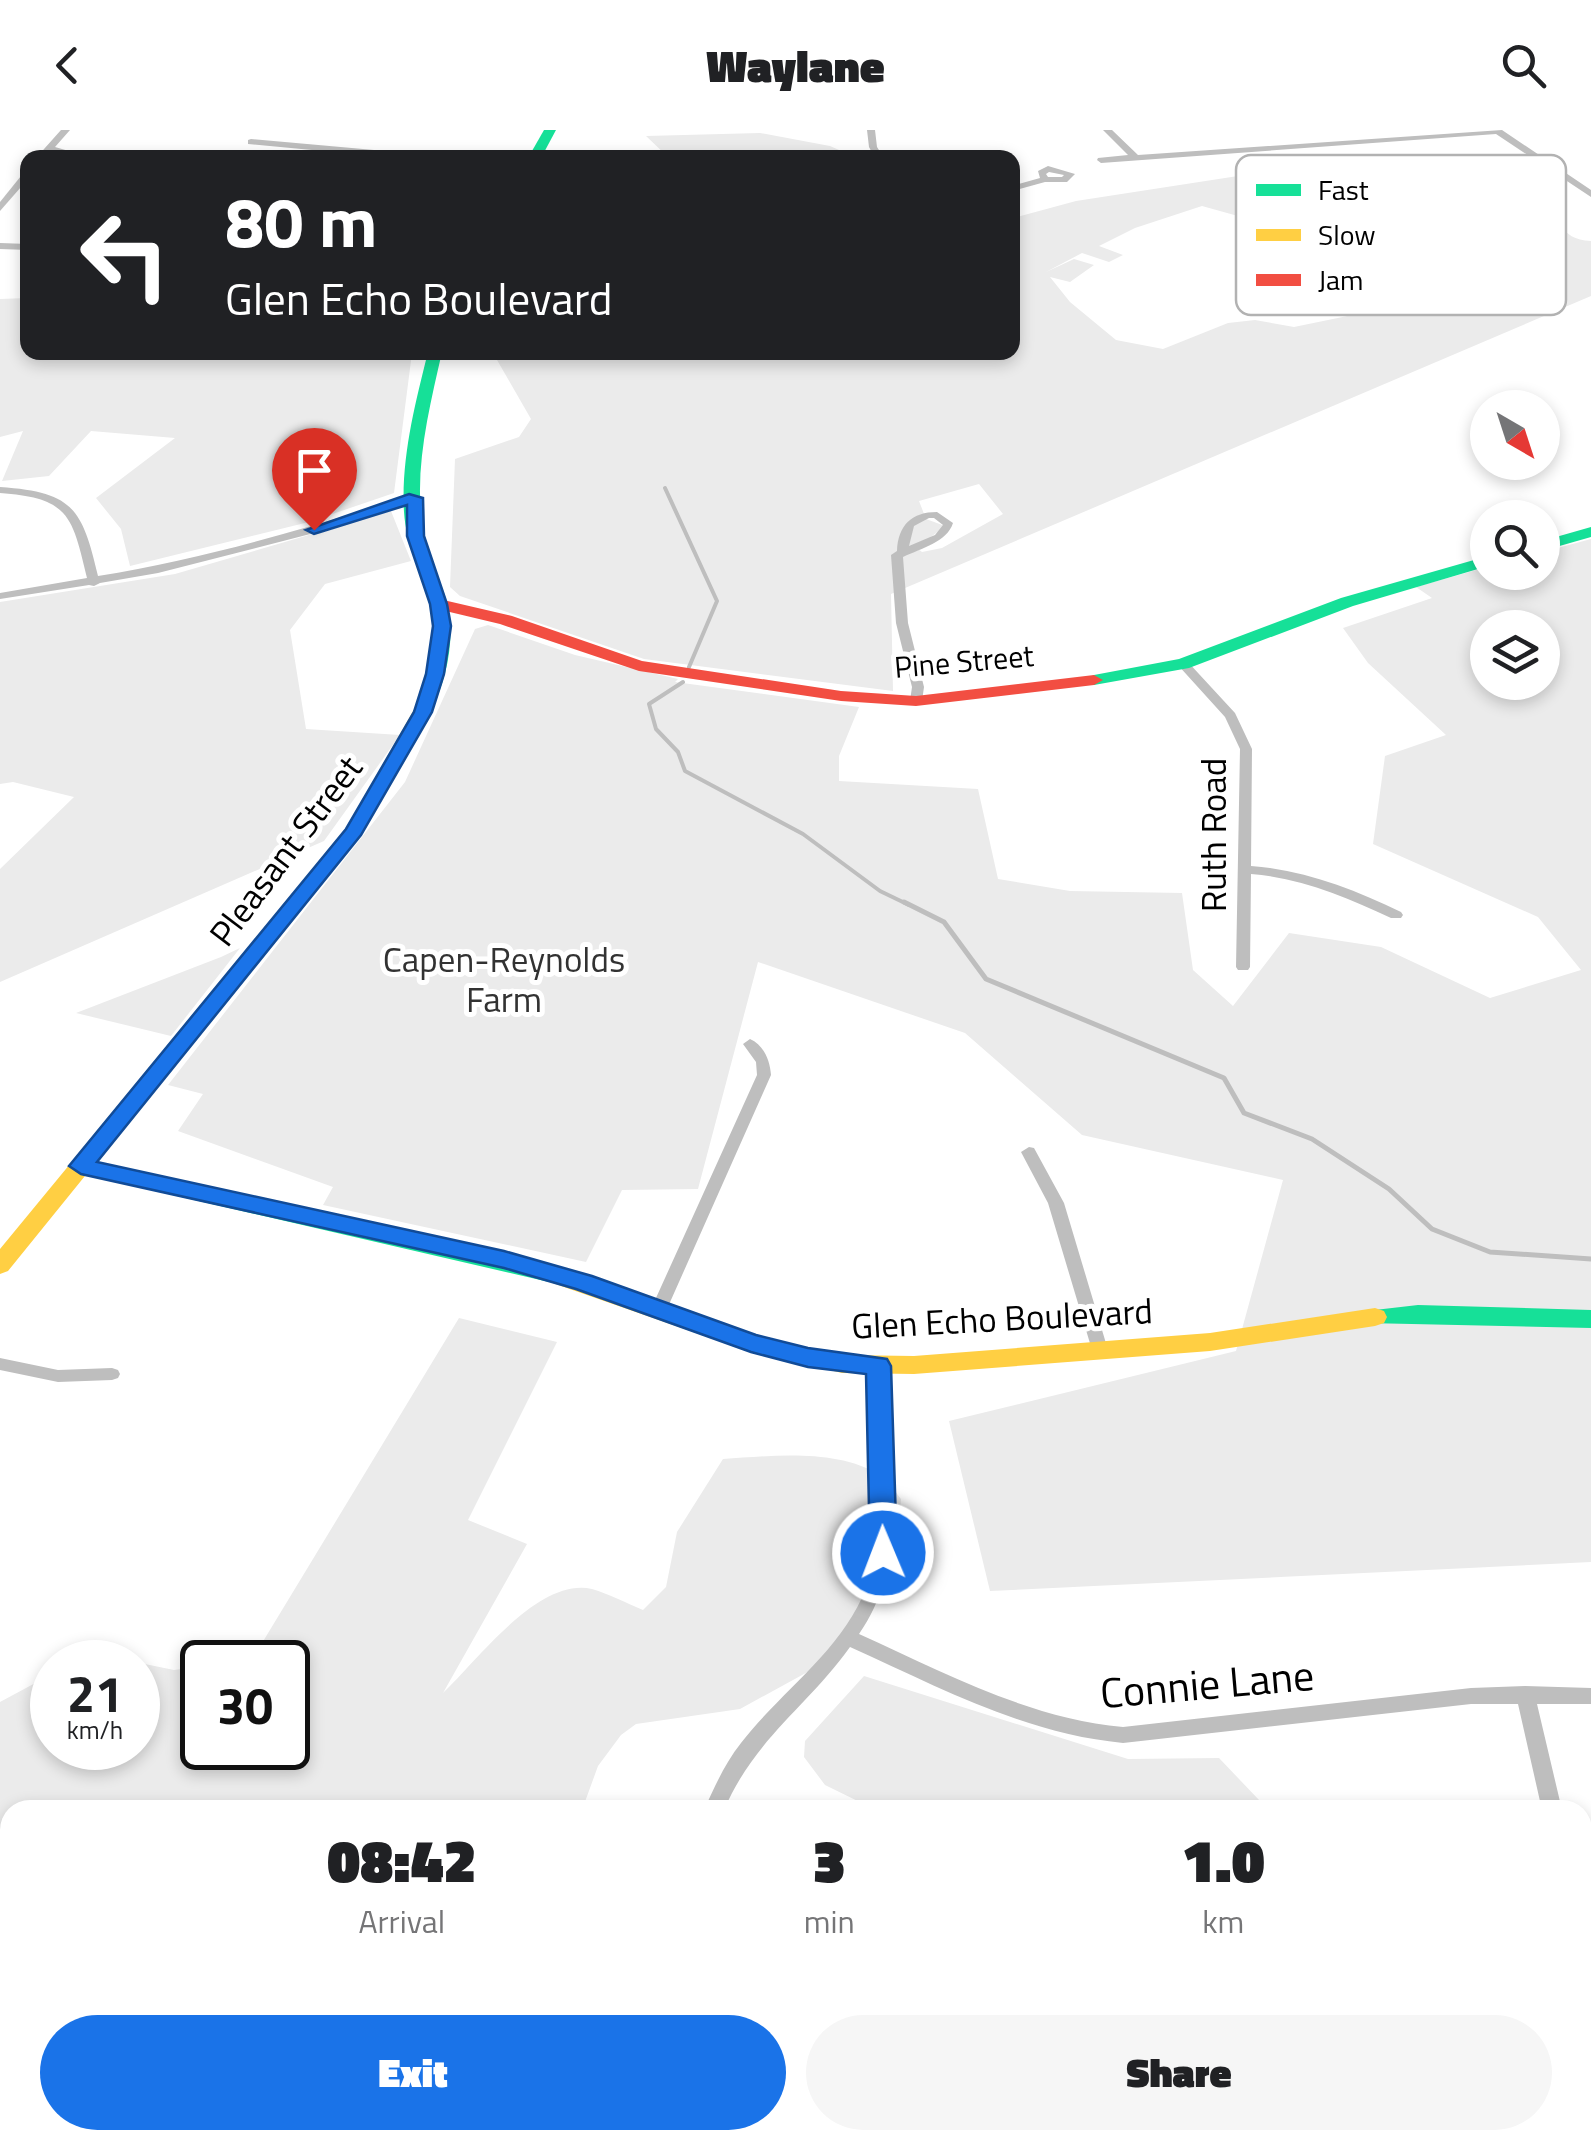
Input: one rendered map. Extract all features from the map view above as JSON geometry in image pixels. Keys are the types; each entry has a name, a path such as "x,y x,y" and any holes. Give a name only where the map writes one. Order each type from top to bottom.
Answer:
{"street":[{"path":"58,150 50,148 66,130"},
{"path":"1107,130 1135,157"},
{"path":"1101,160 1497,130 1534,155"},
{"path":"251,142 340,150"},
{"path":"1570,180 1591,176"},
{"path":"1566,177 1591,194"},
{"path":"1020,187 1046,179"},
{"path":"0,208 20,183"},
{"name":"Pleasant Street","path":"0,1265 375,800 423,712 441,637 439,604 416,536 420,418 433,360"},
{"path":"0,490 40,494 71,511 80,523 94,583"},
{"path":"0,596 94,583 314,530 415,498"},
{"path":"1560,541 1591,532"},
{"path":"903,552 897,555 898,587 918,687 916,701"},
{"name":"Pine Street","path":"439,604 496,617 663,672 841,696 916,701 1138,675 1184,664 1347,602 1470,566"},
{"path":"441,637 462,624 496,617"},
{"name":"Ruth Road","path":"1184,664 1231,716 1246,749 1243,967"},
{"path":"1246,870 1301,876 1396,915"},
{"path":"659,1309 764,1076 763,1062 750,1044"},
{"path":"1029,1152 1056,1202 1100,1350"},
{"name":"Glen Echo Boulevard","path":"81,1166 504,1259 776,1350 842,1364 878,1366 1232,1340 1376,1316 1488,1314 1591,1319"},
{"path":"0,1364 45,1375 112,1374"},
{"path":"717,1800 744,1754 847,1637 875,1588 883,1553 878,1366"},
{"name":"Connie Lane","path":"847,1637 1045,1722 1095,1734 1122,1735 1471,1696 1591,1696"},
{"path":"1525,1694 1550,1800"}],"green space":[{"path":"760,133 839,150 661,150 646,136"},
{"path":"1236,176 1236,215 1202,206 1135,228 1099,246 1123,255 1109,262 1082,253 1046,272 1074,259 1094,265 1070,282 1050,277 1070,302 1116,340 1163,349 1228,323 1255,320 1294,327 1352,315 1546,315 891,594 893,691 644,659 460,596 450,587 455,459 519,437 531,419 497,360 1020,360 1020,216 1076,201","holes":["979,484 1003,514 942,548 922,552 917,548 945,526 926,519 919,501"]},
{"path":"1566,232 1591,241 1591,296 1566,307"},
{"path":"20,298 20,360 411,360 394,493 309,522 130,566 121,529 96,498 175,438 91,431 49,476 2,481 23,431 0,437 0,299"},
{"path":"391,511 411,561 325,584 290,630 306,729 400,735 324,841 0,982 0,869 74,797 13,782 0,784 0,602 175,574"},
{"name":"Capen-Reynolds Farm","path":"1591,539 1591,1562 990,1591 949,1421 1236,1351 1283,1180 1082,1135 965,1033 758,962 698,1189 622,1190 586,1262 323,1205 333,1187 178,1131 203,1094 168,1085 405,782 475,629 488,625 575,655 678,679 675,682 859,707 839,756 839,781 978,789 998,879 1070,891 1182,893 1193,970 1233,1006 1289,933 1381,947 1490,998 1581,970 1538,917 1373,844 1385,756 1446,735 1368,663 1343,628 1432,598 1416,587 1470,572 1470,590 1560,590 1560,547"},
{"path":"240,948 171,1036 76,1013 221,957"},
{"path":"459,1318 557,1342 468,1520 527,1544 443,1693 510,1624 551,1596 572,1589 592,1589 643,1610 666,1587 677,1532 723,1459 803,1456 844,1461 880,1475 901,1499 900,1512 853,1619 824,1663 740,1709 636,1724 621,1735 598,1766 586,1800 0,1800 0,1702 30,1686 30,1770 160,1770 160,1667 180,1669 180,1770 310,1770 310,1640 264,1640"},
{"path":"864,1676 1128,1759 1219,1758 1259,1800 856,1800 825,1785 804,1757 805,1741"}],"waterway":[{"path":"665,488 717,601 689,667"},
{"path":"683,682 649,704 656,729 678,752 685,771 803,834 880,891 909,905"},
{"path":"904,902 944,922 986,979 1224,1078 1244,1113 1312,1139 1389,1189 1432,1229 1490,1252 1591,1259"}],"traffic: fast":[{"path":"539,150 550,130"},
{"path":"425,706 437,667 442,626 438,600 415,535 412,490 420,419 433,360"},
{"path":"1560,541 1591,532"},
{"path":"1094,680 1183,664 1347,602 1470,566"},
{"path":"81,1166 549,1273"},
{"path":"1375,1317 1418,1314 1591,1319"}],"traffic: slow":[{"path":"0,1265 354,831 425,706"},
{"path":"549,1273 751,1343 842,1364 914,1365 1210,1342 1375,1317"}],"traffic: jam":[{"path":"439,604 506,620 639,666 841,696 916,701 1094,680"}],"route":[{"path":"314,530 415,498 416,536 439,604 442,626 440,653 423,712 354,831 81,1166 504,1259 622,1295 751,1343 808,1358 878,1366 883,1553"}]}
